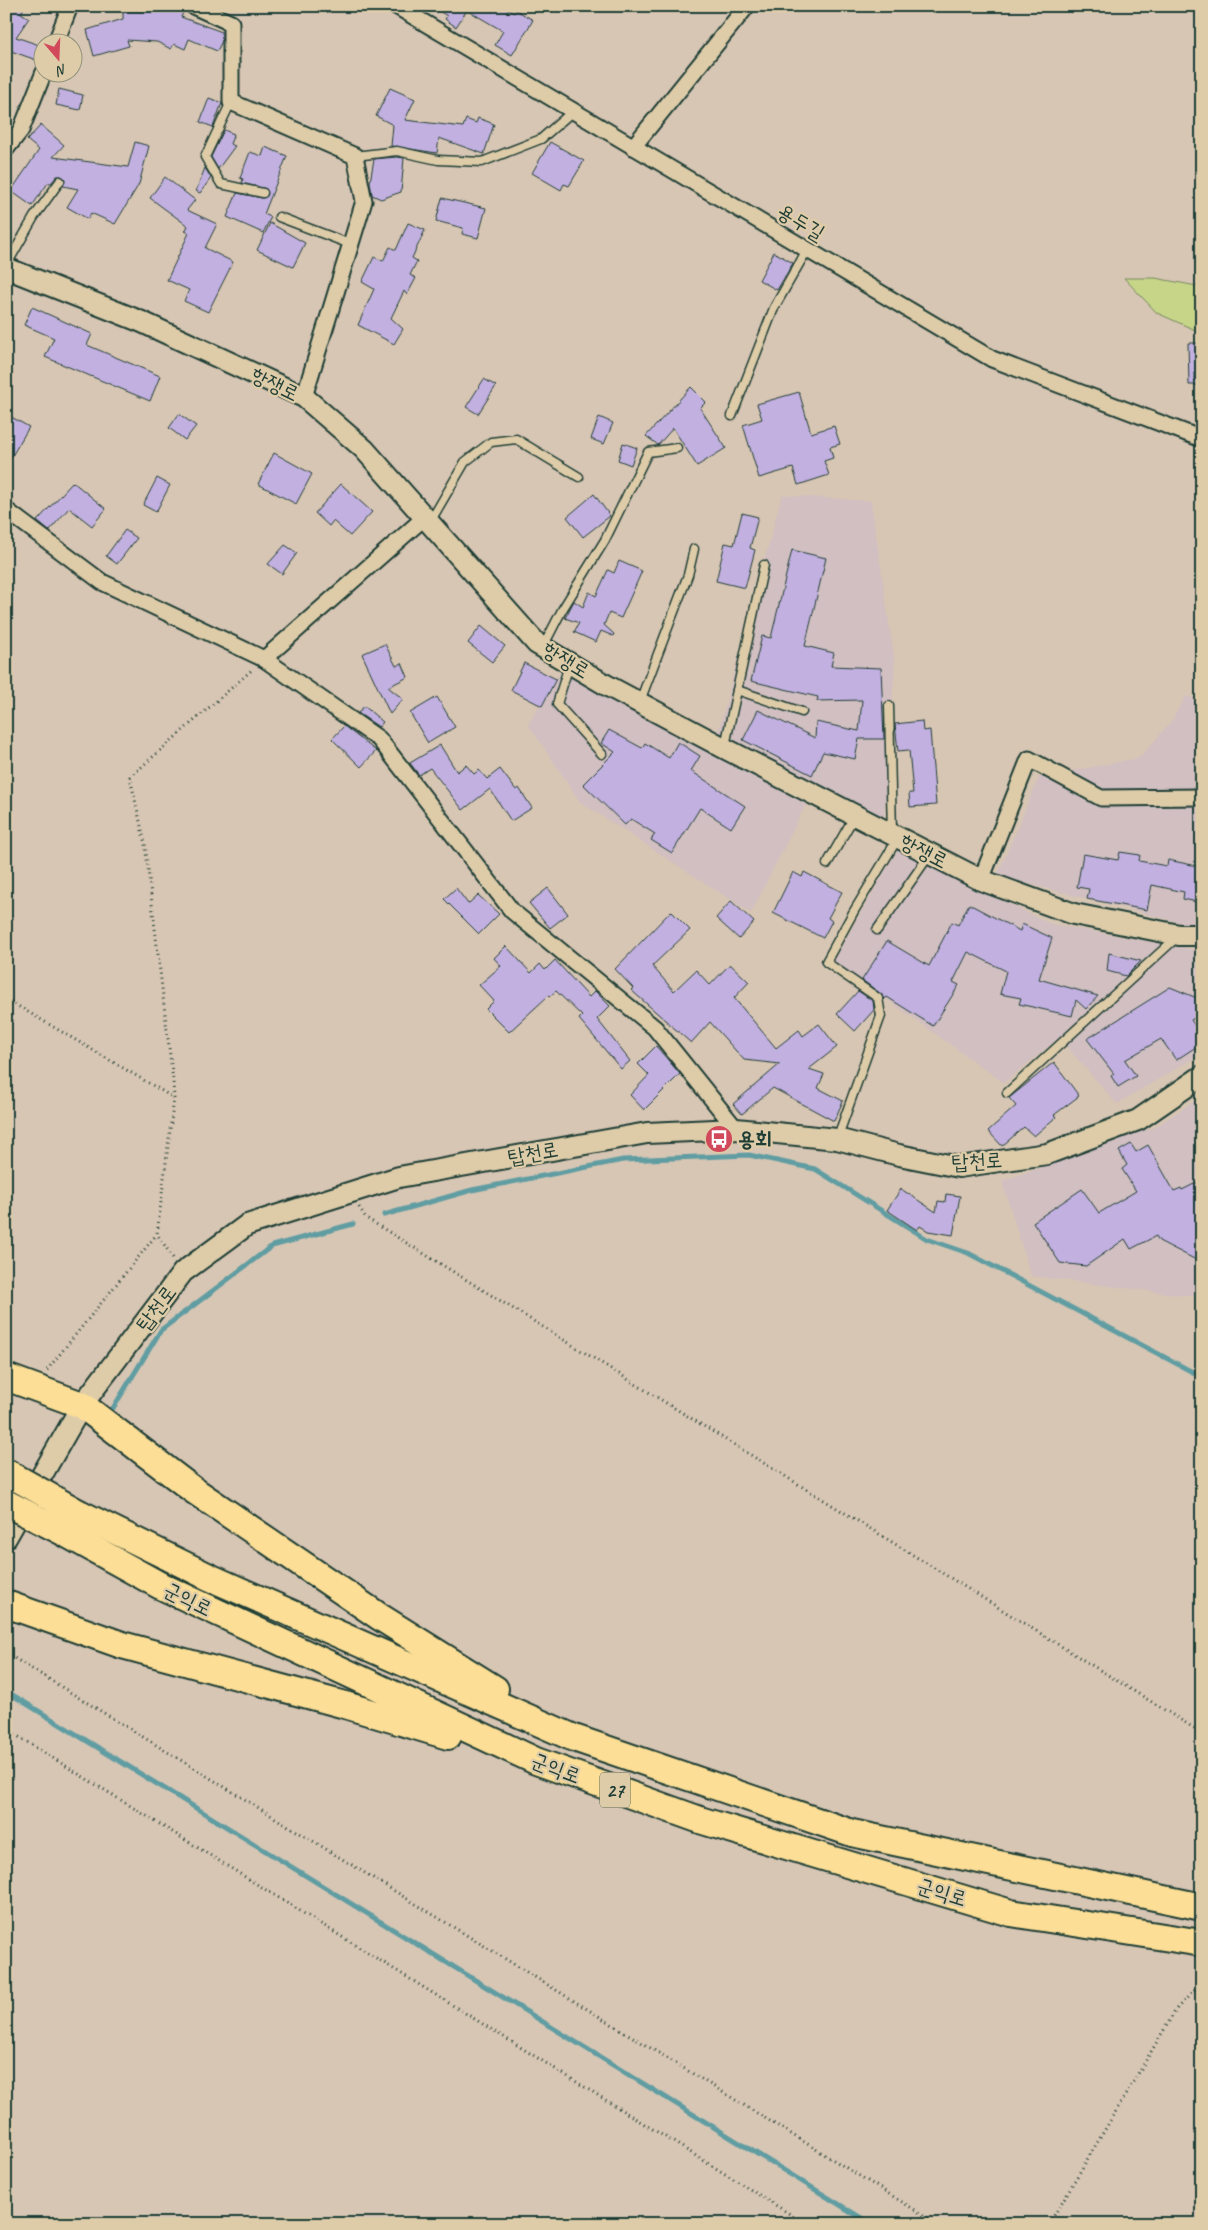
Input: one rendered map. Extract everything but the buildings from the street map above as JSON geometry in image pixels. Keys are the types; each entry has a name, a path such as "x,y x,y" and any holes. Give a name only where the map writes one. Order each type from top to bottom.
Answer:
{"highway":[{"path":"6,1377 82,1405 192,1489 380,1617 574,1738"},
{"name":"군익로","path":"6,1472 72,1523 162,1586 536,1761 703,1821 1011,1913 1202,1943"},
{"name":"군익로","path":"6,1503 72,1523 210,1577 574,1738 852,1833 1202,1908"},
{"path":"6,1604 122,1645 345,1705 536,1761"}],"street":[{"path":"60,32 70,6"},
{"path":"193,6 232,23 231,102 355,156 364,201 304,397"},
{"name":"용두길","path":"396,6 992,359 1202,439"},
{"path":"633,147 747,6"},
{"path":"6,149 21,130 40,82"},
{"name":"항쟁로","path":"6,267 142,322 304,397 364,449 537,644 639,703 982,880 1074,914 1179,935 1202,935"},
{"path":"6,510 102,582 264,659 379,739 512,911 655,1028 736,1129"},
{"path":"264,659 427,520"},
{"path":"982,880 1028,759 1101,798 1202,797"},
{"name":"탑천로","path":"6,1538 82,1405 183,1272 247,1225 399,1177 647,1133 736,1129 837,1139 899,1155 959,1167 1047,1154 1138,1120 1202,1076"}],"lane":[{"path":"231,102 205,156 221,184 264,193"},
{"path":"355,156 397,151 438,160 482,162 541,139 572,111"},
{"path":"6,267 34,217 60,181"},
{"path":"279,217 350,244"},
{"path":"732,416 774,308 807,250"},
{"path":"427,520 465,462 491,442 516,439 579,477"},
{"path":"543,647 562,610 605,540 648,452 677,448"},
{"path":"639,703 688,575 694,549"},
{"path":"724,748 764,564"},
{"path":"569,663 558,704 602,754"},
{"path":"737,690 802,712"},
{"path":"837,1139 881,1016 878,998 826,962 895,836 889,706"},
{"path":"828,864 855,815"},
{"path":"877,930 930,854"},
{"path":"1007,1093 1179,935"}],"path":[{"path":"44,1374 157,1234 174,1098 159,948 145,844 130,777 264,659"},
{"path":"6,999 174,1098"},
{"path":"348,1192 366,1218 1202,1733"},
{"path":"157,1234 183,1272"},
{"path":"6,1653 938,2224"},
{"path":"6,1730 806,2224"},
{"path":"1049,2224 1177,2008 1196,1990 1202,1989"}],"shaded area":[{"path":"782,495 871,501 895,663 884,821 717,736"},
{"path":"562,670 806,804 751,913 580,802 528,724"},
{"path":"1186,696 1202,701 1202,928 997,876 1039,777 1139,758 1170,723"},
{"path":"898,849 1051,924 1202,951 1202,1053 1117,1104 1059,1038 1004,1083 833,961"},
{"path":"1202,1096 1202,1295 1180,1295 1031,1276 1002,1181 1155,1127"}],"green space":[{"path":"1124,278 1155,278 1202,287 1202,333 1157,313"}],"waterway":[{"path":"384,1215 472,1190 623,1160 749,1155 815,1169 927,1239 968,1253 1202,1377"},
{"path":"110,1413 161,1330 272,1246 353,1224"},
{"path":"6,1691 871,2224"}],"place":[{"name":"용회","path":"719,1139"}]}
